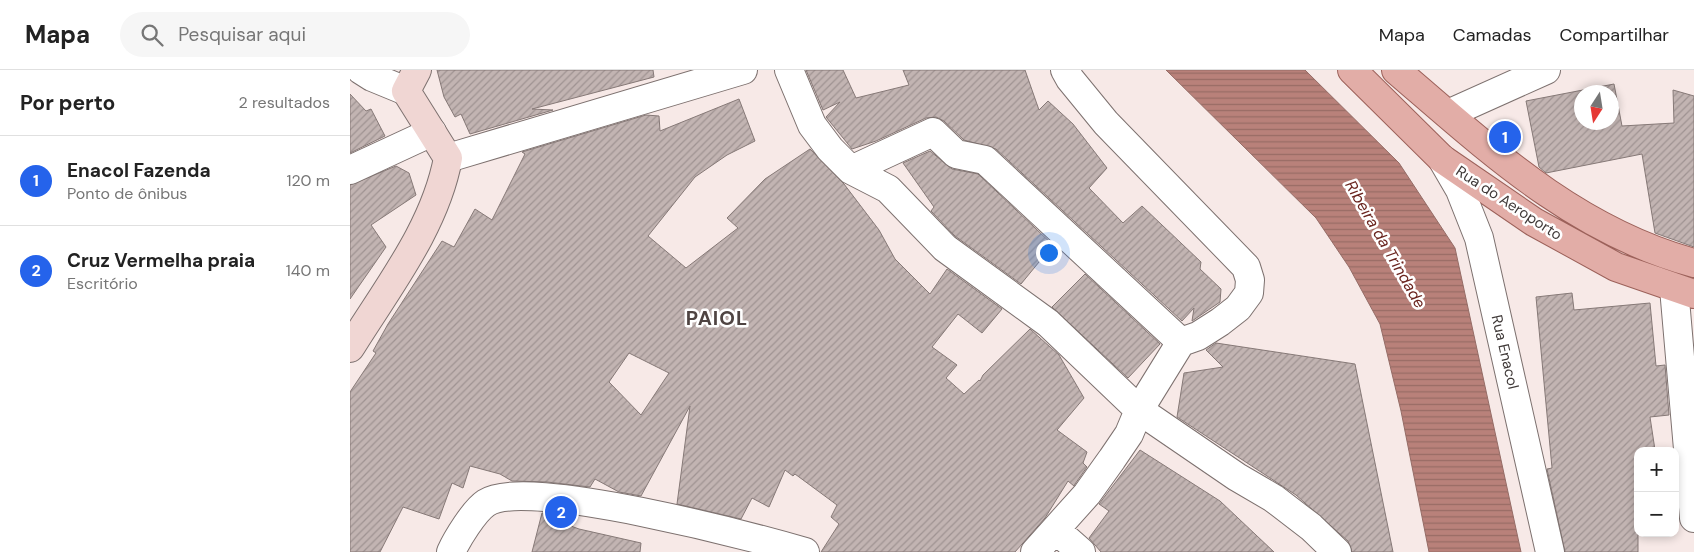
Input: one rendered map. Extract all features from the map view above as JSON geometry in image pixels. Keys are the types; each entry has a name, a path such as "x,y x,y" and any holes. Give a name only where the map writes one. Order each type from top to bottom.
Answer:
{"main road":[{"name":"Rua do Aeroporto","path":"1352,70 1442,159 1557,236 1616,267 1684,291"},
{"name":"Rua do Aeroporto","path":"1396,70 1509,166 1558,202 1592,223 1646,248 1694,263"}],"street":[{"path":"350,348 429,217 443,183 448,158 432,132 412,80 372,77 361,70"},
{"path":"448,158 743,70"},
{"path":"789,70 812,125 830,149 851,170 888,189 945,248 1048,323 1139,410 1237,477 1273,498 1311,527 1337,552"},
{"path":"1035,552 1056,530 1112,459 1129,434 1139,410 1181,342 1198,336 1238,308 1249,294 1250,280 1246,267 1106,123 1070,79 1065,70"},
{"path":"1448,114 1546,70"},
{"path":"350,170 432,132"},
{"path":"851,170 934,132 956,154 985,160 1181,342"},
{"name":"Rua Enacol","path":"1442,159 1460,190 1479,238 1550,552"},
{"path":"1684,291 1694,518"},
{"path":"451,552 458,536 486,503 508,496 553,496 644,513 805,552"},
{"path":"1056,530 1081,552"}],"water":[{"name":"Ribeira da Trindade","path":"1166,70 1305,70 1399,163 1455,248 1521,552 1429,552 1401,411 1380,324 1349,267 1316,218"}],"building":[{"path":"437,70 653,70 654,77 532,109 553,110 470,134 461,114 455,117 444,97"},
{"path":"806,70 843,70 856,98 909,85 903,70 1025,70 1039,110 1048,101 1073,124 1107,168 1089,188 1123,223 1142,206 1201,262 1200,269 1221,289 1220,302 1192,321 1194,308 1182,321 996,149 964,140 944,121 936,117 926,118 876,141 852,149 826,117 840,102 823,110"},
{"path":"1673,90 1694,96 1694,247 1655,233 1642,154 1546,173 1539,167 1526,101 1574,92 1574,130 1619,130 1619,110 1622,126 1674,123"},
{"path":"350,94 366,111 371,109 385,136 350,153"},
{"path":"739,99 755,141 727,155 695,177 648,236 686,268 738,228 727,218 765,179 810,149 844,184 879,230 895,259 930,294 947,269 1002,309 982,333 958,314 932,347 957,365 946,378 964,394 980,381 983,375 1030,329 1059,355 1084,398 1057,430 1087,452 1083,463 1087,467 1074,486 1068,481 1045,518 1015,552 821,552 839,524 831,517 837,505 795,474 793,476 785,470 769,507 752,498 741,519 677,504 690,406 641,496 619,492 595,479 590,487 547,482 512,481 500,474 470,466 463,488 452,483 439,519 403,507 380,552 350,552 350,392 376,353 373,351 388,324 442,241 454,247 475,209 492,220 525,154 522,152 646,115 659,116 660,131","holes":["629,353 669,373 641,415 609,382"]},
{"path":"930,151 952,169 978,174 1053,245 1021,284 955,236 931,211 934,207 903,163"},
{"path":"396,166 409,173 416,195 371,225 386,247 350,299 350,185"},
{"path":"1085,274 1160,344 1128,378 1052,307"},
{"path":"1572,293 1574,310 1650,303 1656,366 1665,365 1669,415 1650,417 1655,447 1634,447 1634,537 1638,537 1638,552 1565,552 1547,469 1552,468 1536,297"},
{"path":"1216,343 1355,364 1393,552 1352,552 1348,541 1296,495 1177,417 1184,373 1223,367 1206,350"},
{"path":"1140,450 1220,501 1274,552 1101,552 1089,538 1109,511 1099,504"},
{"path":"542,513 573,516 568,525 641,543 640,552 532,552"}],"place":[{"name":"Enacol Fazenda","path":"1505,137"},
{"name":"Cruz Vermelha praia","path":"561,512"}],"district":[{"name":"PAIOL","path":"717,318"}]}
